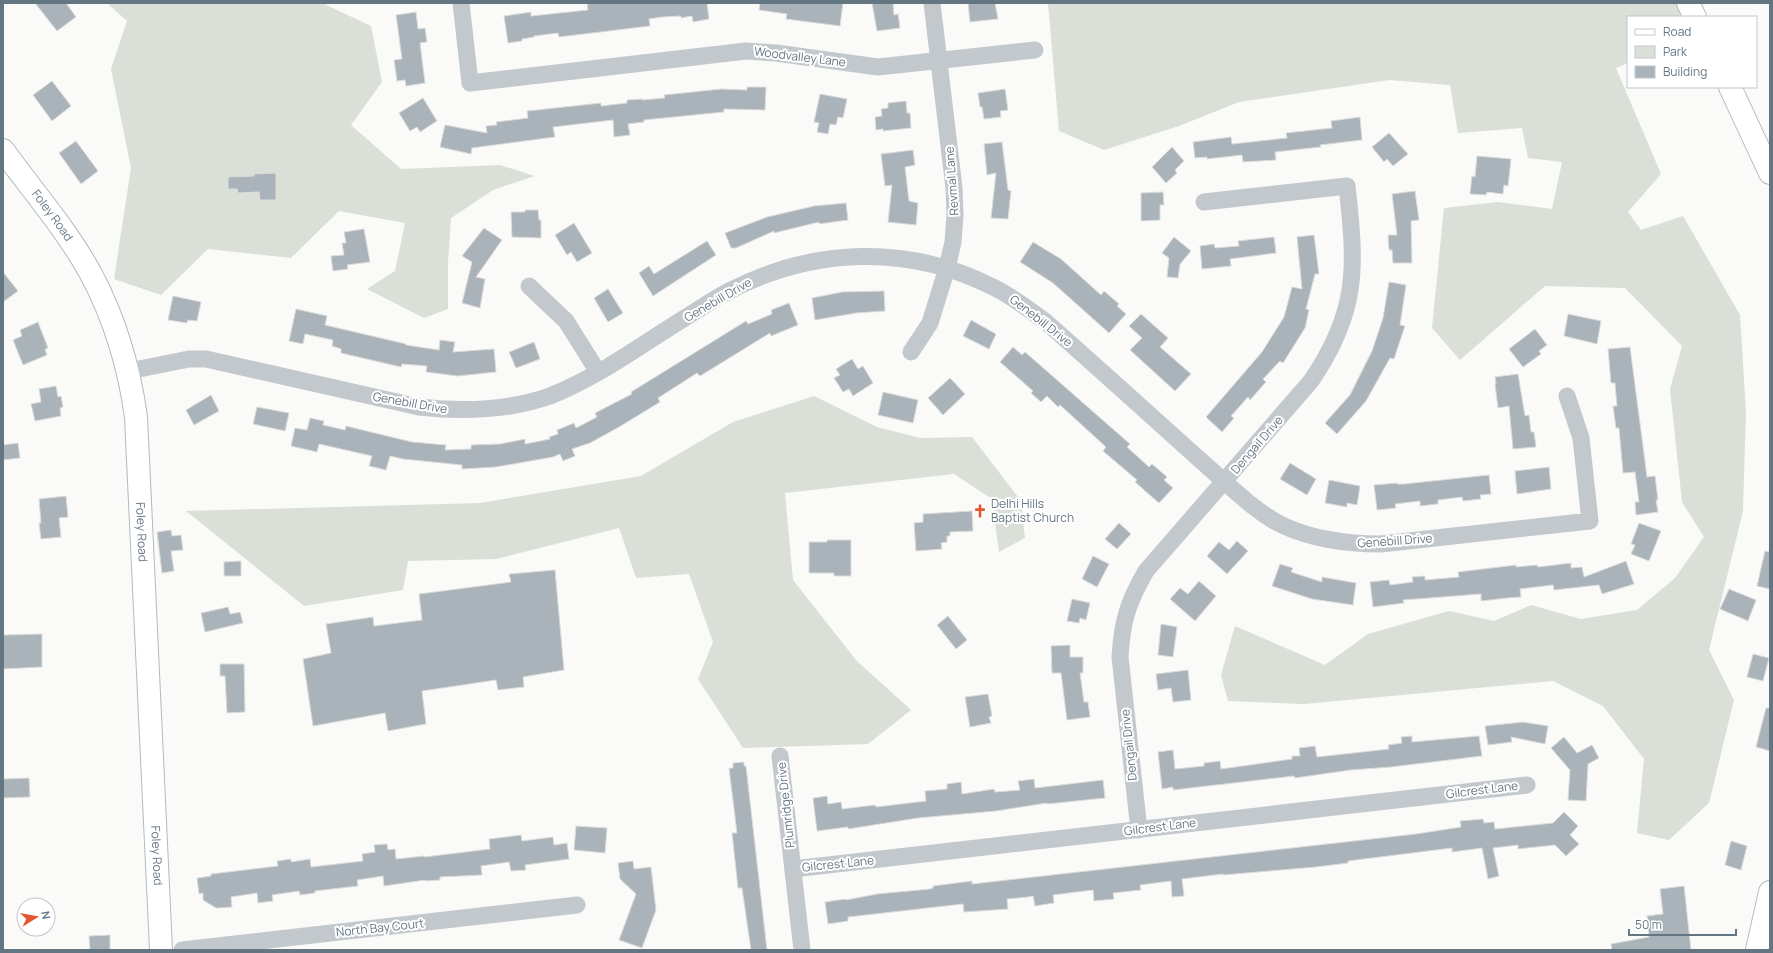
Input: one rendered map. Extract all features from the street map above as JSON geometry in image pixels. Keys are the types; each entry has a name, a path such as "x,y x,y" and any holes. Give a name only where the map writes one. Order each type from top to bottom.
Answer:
{"street":[{"name":"Woodvalley Lane","path":"461,3 470,83 746,51 776,52 878,67 1035,50"},
{"name":"Revmal Lane","path":"911,352 930,323 947,268 953,242 956,215 932,3"},
{"path":"1688,3 1694,16"},
{"path":"1730,88 1770,173"},
{"name":"Foley Road","path":"3,150 73,244 90,273 105,302 117,332 129,372 136,417 161,950"},
{"name":"Dengail Drive","path":"1138,830 1120,657 1122,630 1126,611 1134,592 1146,571 1312,381 1327,359 1339,335 1347,309 1352,282 1354,255 1347,186 1204,202"},
{"name":"Genebill Drive","path":"129,372 189,359 206,359 418,407 445,410 472,410 518,404 550,396 580,382 728,292 758,277 783,268 815,260 848,256 875,256 908,259 947,268 972,277 996,288 1019,302 1046,322 1225,482 1267,516 1284,526 1328,540 1354,544 1381,544 1590,521 1581,438 1567,396"},
{"path":"529,286 566,321 598,372"},
{"name":"Plumridge Drive","path":"780,756 802,950"},
{"name":"Gilcrest Lane","path":"793,869 1527,785"},
{"path":"1756,950 1770,892"},
{"name":"North Bay Court","path":"182,950 577,905"}],"green space":[{"path":"107,3 322,3 371,26 382,82 351,125 401,169 500,165 535,176 493,190 451,218 448,262 448,309 424,318 367,289 395,271 405,223 339,211 291,258 208,249 161,295 114,279 131,168 111,69 127,21"},
{"path":"1048,3 1688,3 1694,16 1627,16 1627,63 1616,68 1661,174 1628,212 1641,230 1683,216 1740,315 1746,411 1743,511 1709,650 1734,700 1709,803 1669,840 1637,833 1644,759 1603,706 1553,681 1304,704 1228,701 1221,675 1235,626 1325,665 1368,634 1449,611 1494,621 1531,605 1581,619 1637,610 1675,578 1704,537 1682,502 1670,389 1682,346 1625,288 1545,286 1460,360 1432,328 1444,208 1498,202 1552,209 1562,162 1528,158 1522,128 1458,133 1450,85 1389,80 1239,102 1179,126 1104,150 1059,131"},
{"path":"814,396 877,427 920,438 972,437 1021,501 1025,538 999,552 992,499 954,474 785,493 793,580 856,660 911,710 868,744 743,748 698,679 713,642 689,574 636,578 619,528 496,559 408,561 403,590 304,606 186,511 480,503 641,476 733,422"}],"building":[{"path":"35,3 66,3 76,17 57,31"},
{"path":"707,3 709,19 693,22 692,16 681,18 681,16 662,17 649,19 650,26 559,37 558,33 534,36 522,39 522,41 508,43 504,16 531,12 531,16 588,10 587,4"},
{"path":"760,3 843,3 840,26 786,19 787,14 759,10"},
{"path":"872,3 893,3 894,15 898,14 900,28 877,31"},
{"path":"968,3 995,3 998,19 970,22"},
{"path":"416,12 418,29 425,28 427,42 420,43 425,83 406,86 405,80 397,81 394,60 402,59 396,15"},
{"path":"52,81 71,106 52,121 33,95"},
{"path":"747,87 766,87 765,110 724,109 724,112 644,120 644,122 628,124 630,135 614,137 613,120 553,127 555,137 472,148 471,154 440,147 445,125 487,133 486,126 497,125 496,122 528,118 527,111 601,103 601,106 627,103 627,100 665,98 664,95 721,89 747,90"},
{"path":"1005,89 1008,110 1000,111 1001,117 984,119 978,93"},
{"path":"820,94 847,99 843,118 838,117 836,125 830,124 828,134 817,132 819,123 814,122"},
{"path":"423,98 437,121 420,132 417,127 410,131 399,113"},
{"path":"906,101 907,113 910,113 911,128 883,131 883,129 876,130 875,117 882,116 881,109 888,108 888,103"},
{"path":"1360,117 1362,140 1320,145 1321,147 1275,152 1276,160 1243,162 1242,155 1207,159 1207,157 1195,158 1193,142 1231,137 1232,144 1287,138 1286,133 1332,128 1331,121"},
{"path":"1389,133 1408,154 1393,166 1387,159 1384,162 1372,147"},
{"path":"76,141 98,171 81,184 59,153"},
{"path":"1002,142 1008,190 1011,191 1008,219 991,218 996,173 987,175 984,144"},
{"path":"1172,147 1184,161 1175,170 1177,173 1166,183 1152,167"},
{"path":"913,150 915,165 905,167 909,201 918,203 916,225 888,222 892,185 885,186 881,154"},
{"path":"1477,156 1511,159 1508,186 1504,185 1503,194 1487,192 1486,195 1470,194 1472,176 1475,177"},
{"path":"276,173 276,200 260,200 259,192 238,193 237,189 228,189 228,177"},
{"path":"1415,191 1419,220 1411,221 1412,263 1393,263 1392,250 1389,250 1388,235 1397,235 1392,194"},
{"path":"1163,192 1164,205 1160,205 1160,220 1141,221 1141,193"},
{"path":"846,203 848,220 819,224 819,222 774,233 774,231 736,248 731,248 725,233 767,217 814,206"},
{"path":"525,210 538,210 539,220 541,220 541,238 512,237 511,212 525,212"},
{"path":"574,223 592,253 577,262 571,252 567,255 555,235"},
{"path":"484,228 502,240 476,277 485,279 480,308 462,303 472,262 462,256"},
{"path":"364,229 370,262 347,265 348,269 333,271 331,256 344,255 342,243 346,243 344,232"},
{"path":"1314,235 1319,274 1315,274 1306,309 1309,310 1305,328 1283,363 1280,361 1263,379 1266,382 1250,400 1248,397 1231,416 1234,418 1222,432 1206,417 1262,352 1284,317 1292,287 1302,289 1297,237"},
{"path":"1174,237 1191,251 1180,264 1178,278 1167,277 1169,258 1162,253"},
{"path":"1274,237 1276,253 1230,259 1231,266 1202,269 1200,246 1214,244 1215,248 1239,246 1238,241"},
{"path":"707,241 716,255 653,296 639,273 649,266 654,274"},
{"path":"1033,242 1061,259 1101,295 1104,291 1119,304 1117,306 1126,314 1109,333 1053,283 1020,262"},
{"path":"3,272 18,291 3,302"},
{"path":"1389,282 1406,285 1400,325 1405,326 1394,359 1390,358 1366,401 1337,434 1325,423 1350,395 1372,351 1383,318"},
{"path":"608,289 623,313 608,322 594,298"},
{"path":"884,291 885,311 856,313 815,320 812,298 842,292"},
{"path":"173,296 201,302 197,321 188,320 187,323 168,320"},
{"path":"789,303 798,325 771,336 770,333 700,376 697,373 658,398 660,402 619,427 590,443 572,449 575,456 563,461 560,454 553,457 496,467 462,469 462,465 403,459 390,456 386,470 369,466 372,456 319,444 317,452 291,446 295,428 307,430 310,418 324,421 323,425 345,430 346,426 412,442 446,445 445,450 471,449 471,445 500,444 525,439 525,444 550,439 549,437 558,434 557,430 574,423 576,428 597,417 595,413 632,394 631,392 746,321 748,324 772,314 771,310"},
{"path":"296,309 327,316 325,325 406,345 439,350 440,340 455,342 453,352 494,349 496,372 458,376 426,372 427,366 402,364 401,367 341,353 341,349 332,346 333,340 305,334 303,344 289,341"},
{"path":"1141,314 1168,338 1160,347 1191,374 1175,391 1130,350 1142,338 1129,326"},
{"path":"1568,314 1601,321 1597,344 1564,336"},
{"path":"971,320 996,334 989,349 963,336"},
{"path":"38,322 48,348 45,349 47,355 23,365 13,340 22,336 20,330"},
{"path":"1535,329 1547,345 1539,351 1541,354 1523,367 1509,349"},
{"path":"534,342 540,359 516,368 509,352"},
{"path":"1013,347 1022,355 1025,352 1130,444 1127,447 1149,467 1152,464 1167,477 1164,480 1173,488 1159,503 1135,482 1137,480 1103,451 1106,447 1060,405 1058,407 1047,396 1041,402 1031,393 1033,391 1000,362"},
{"path":"1630,347 1647,477 1655,476 1658,500 1656,500 1658,512 1636,515 1635,502 1639,502 1635,472 1623,473 1619,428 1616,428 1613,406 1617,406 1615,383 1611,383 1608,349"},
{"path":"852,359 858,369 863,366 873,383 853,396 849,389 843,392 834,378 840,375 836,369"},
{"path":"1518,374 1525,416 1529,415 1531,432 1534,432 1536,447 1513,449 1509,406 1498,408 1495,377"},
{"path":"950,378 965,394 943,415 928,398"},
{"path":"56,386 58,397 61,396 63,407 60,408 61,416 35,421 31,404 41,402 39,389"},
{"path":"883,392 918,400 913,423 878,415"},
{"path":"211,395 219,411 194,425 186,410"},
{"path":"257,407 289,413 285,431 253,424"},
{"path":"18,443 20,458 3,460 3,445"},
{"path":"1290,463 1316,479 1307,495 1280,479"},
{"path":"1549,467 1551,489 1517,494 1515,471"},
{"path":"1489,475 1491,494 1480,495 1481,499 1463,501 1462,497 1438,500 1438,504 1420,506 1420,501 1395,504 1396,508 1377,510 1374,485 1397,483 1404,484"},
{"path":"1329,480 1360,486 1357,505 1347,503 1347,507 1325,503"},
{"path":"66,496 68,517 59,518 61,537 41,539 39,499"},
{"path":"972,511 973,531 950,532 950,536 947,536 947,542 941,543 942,549 916,551 914,523 923,522 923,514"},
{"path":"1119,523 1131,534 1117,549 1105,539"},
{"path":"1639,523 1661,531 1649,561 1631,554 1635,545 1631,544"},
{"path":"171,530 172,536 181,535 183,550 171,551 174,571 162,573 157,532"},
{"path":"827,540 851,540 851,576 834,576 834,573 809,573 809,542 827,542"},
{"path":"1237,541 1248,551 1227,574 1207,556 1219,542 1229,550"},
{"path":"1765,551 1770,552 1770,589 1757,586"},
{"path":"1093,556 1109,564 1097,587 1082,579"},
{"path":"241,561 241,576 224,576 224,562"},
{"path":"1626,561 1634,584 1602,594 1599,585 1554,590 1553,585 1520,589 1521,597 1481,601 1481,594 1403,600 1404,603 1373,607 1370,582 1389,580 1390,585 1413,582 1412,577 1425,576 1425,580 1459,577 1458,572 1516,565 1516,567 1537,565 1538,567 1571,563 1571,568 1582,567 1584,577"},
{"path":"1280,564 1293,568 1291,572 1322,582 1322,577 1356,583 1353,605 1312,599 1272,586"},
{"path":"555,570 564,670 523,677 524,687 498,690 496,680 422,691 426,724 388,731 385,713 313,726 303,659 331,653 326,624 373,617 374,626 422,620 419,594 511,582 509,574"},
{"path":"1199,581 1216,596 1195,621 1170,599 1180,588 1188,594"},
{"path":"1729,589 1756,600 1748,621 1720,609"},
{"path":"1072,599 1090,603 1086,620 1080,618 1079,623 1067,621"},
{"path":"228,607 230,614 240,612 243,623 205,632 201,613"},
{"path":"948,616 967,640 956,649 937,625"},
{"path":"1161,624 1177,627 1173,657 1158,655"},
{"path":"42,634 42,667 3,669 3,635"},
{"path":"1070,645 1070,657 1083,657 1083,673 1080,673 1084,702 1088,702 1090,717 1067,720 1061,673 1052,673 1051,646"},
{"path":"1753,654 1769,658 1763,681 1747,677"},
{"path":"220,664 244,664 245,712 227,713 225,676 220,676"},
{"path":"1188,670 1191,700 1173,702 1171,688 1158,690 1156,674"},
{"path":"988,694 992,716 989,717 991,723 970,727 965,697"},
{"path":"1766,708 1770,708 1770,751 1756,747"},
{"path":"1523,722 1548,726 1545,744 1511,737 1512,742 1488,745 1485,726"},
{"path":"1412,736 1412,742 1479,736 1482,756 1391,767 1351,770 1295,778 1294,776 1173,790 1173,787 1162,789 1158,752 1173,750 1175,769 1204,766 1204,763 1220,761 1221,769 1292,759 1292,756 1300,756 1299,748 1315,746 1317,757 1389,749 1388,745 1402,743 1401,737"},
{"path":"1564,737 1577,753 1592,745 1599,758 1588,764 1586,801 1568,800 1570,770 1551,748"},
{"path":"744,762 744,766 746,766 767,950 751,950 742,888 738,888 732,833 737,833 729,768 733,768 733,763"},
{"path":"29,778 30,797 3,798 3,779"},
{"path":"1034,779 1035,788 1103,780 1105,798 1047,803 996,811 918,818 848,829 848,827 817,831 813,798 827,796 828,804 841,802 842,809 875,805 876,807 926,801 925,791 947,789 947,784 961,782 962,794 994,789 995,792 1020,790 1018,781"},
{"path":"1564,812 1578,826 1570,835 1579,844 1566,856 1555,845 1518,849 1518,845 1493,848 1499,876 1488,879 1482,848 1452,852 1452,848 1348,861 1348,863 1316,867 1223,874 1182,879 1184,896 1172,897 1171,881 1140,885 1141,890 1113,893 1114,899 1094,901 1093,890 1053,895 1054,903 1035,906 1033,896 1007,899 1008,909 964,912 963,904 848,917 848,921 828,924 825,902 846,900 877,894 930,889 933,888 933,886 972,881 972,884 1416,834 1461,827 1460,821 1483,819 1484,823 1494,822 1495,829 1553,823"},
{"path":"576,826 607,828 605,853 574,850"},
{"path":"521,835 522,841 553,837 554,845 567,843 569,859 525,865 526,870 511,871 509,862 481,866 482,875 440,877 440,880 425,880 384,886 383,876 357,880 358,886 315,891 315,893 300,895 299,891 272,895 273,901 258,903 257,893 231,897 232,907 216,908 203,900 203,893 199,894 197,878 211,876 211,874 278,866 277,861 291,859 291,862 310,859 311,867 363,861 362,854 375,852 374,845 387,844 388,850 395,849 396,859 424,857 490,849 489,839"},
{"path":"1731,841 1747,846 1741,870 1725,865"},
{"path":"633,861 634,869 651,867 656,910 642,948 619,940 636,894 620,879 618,863"},
{"path":"1684,886 1691,950 1612,950 1611,944 1649,937 1647,916 1663,914 1660,889"},
{"path":"110,935 110,950 90,950 89,936"}],"place":[{"name":"Delhi Hills Baptist Church","path":"980,511"}]}
